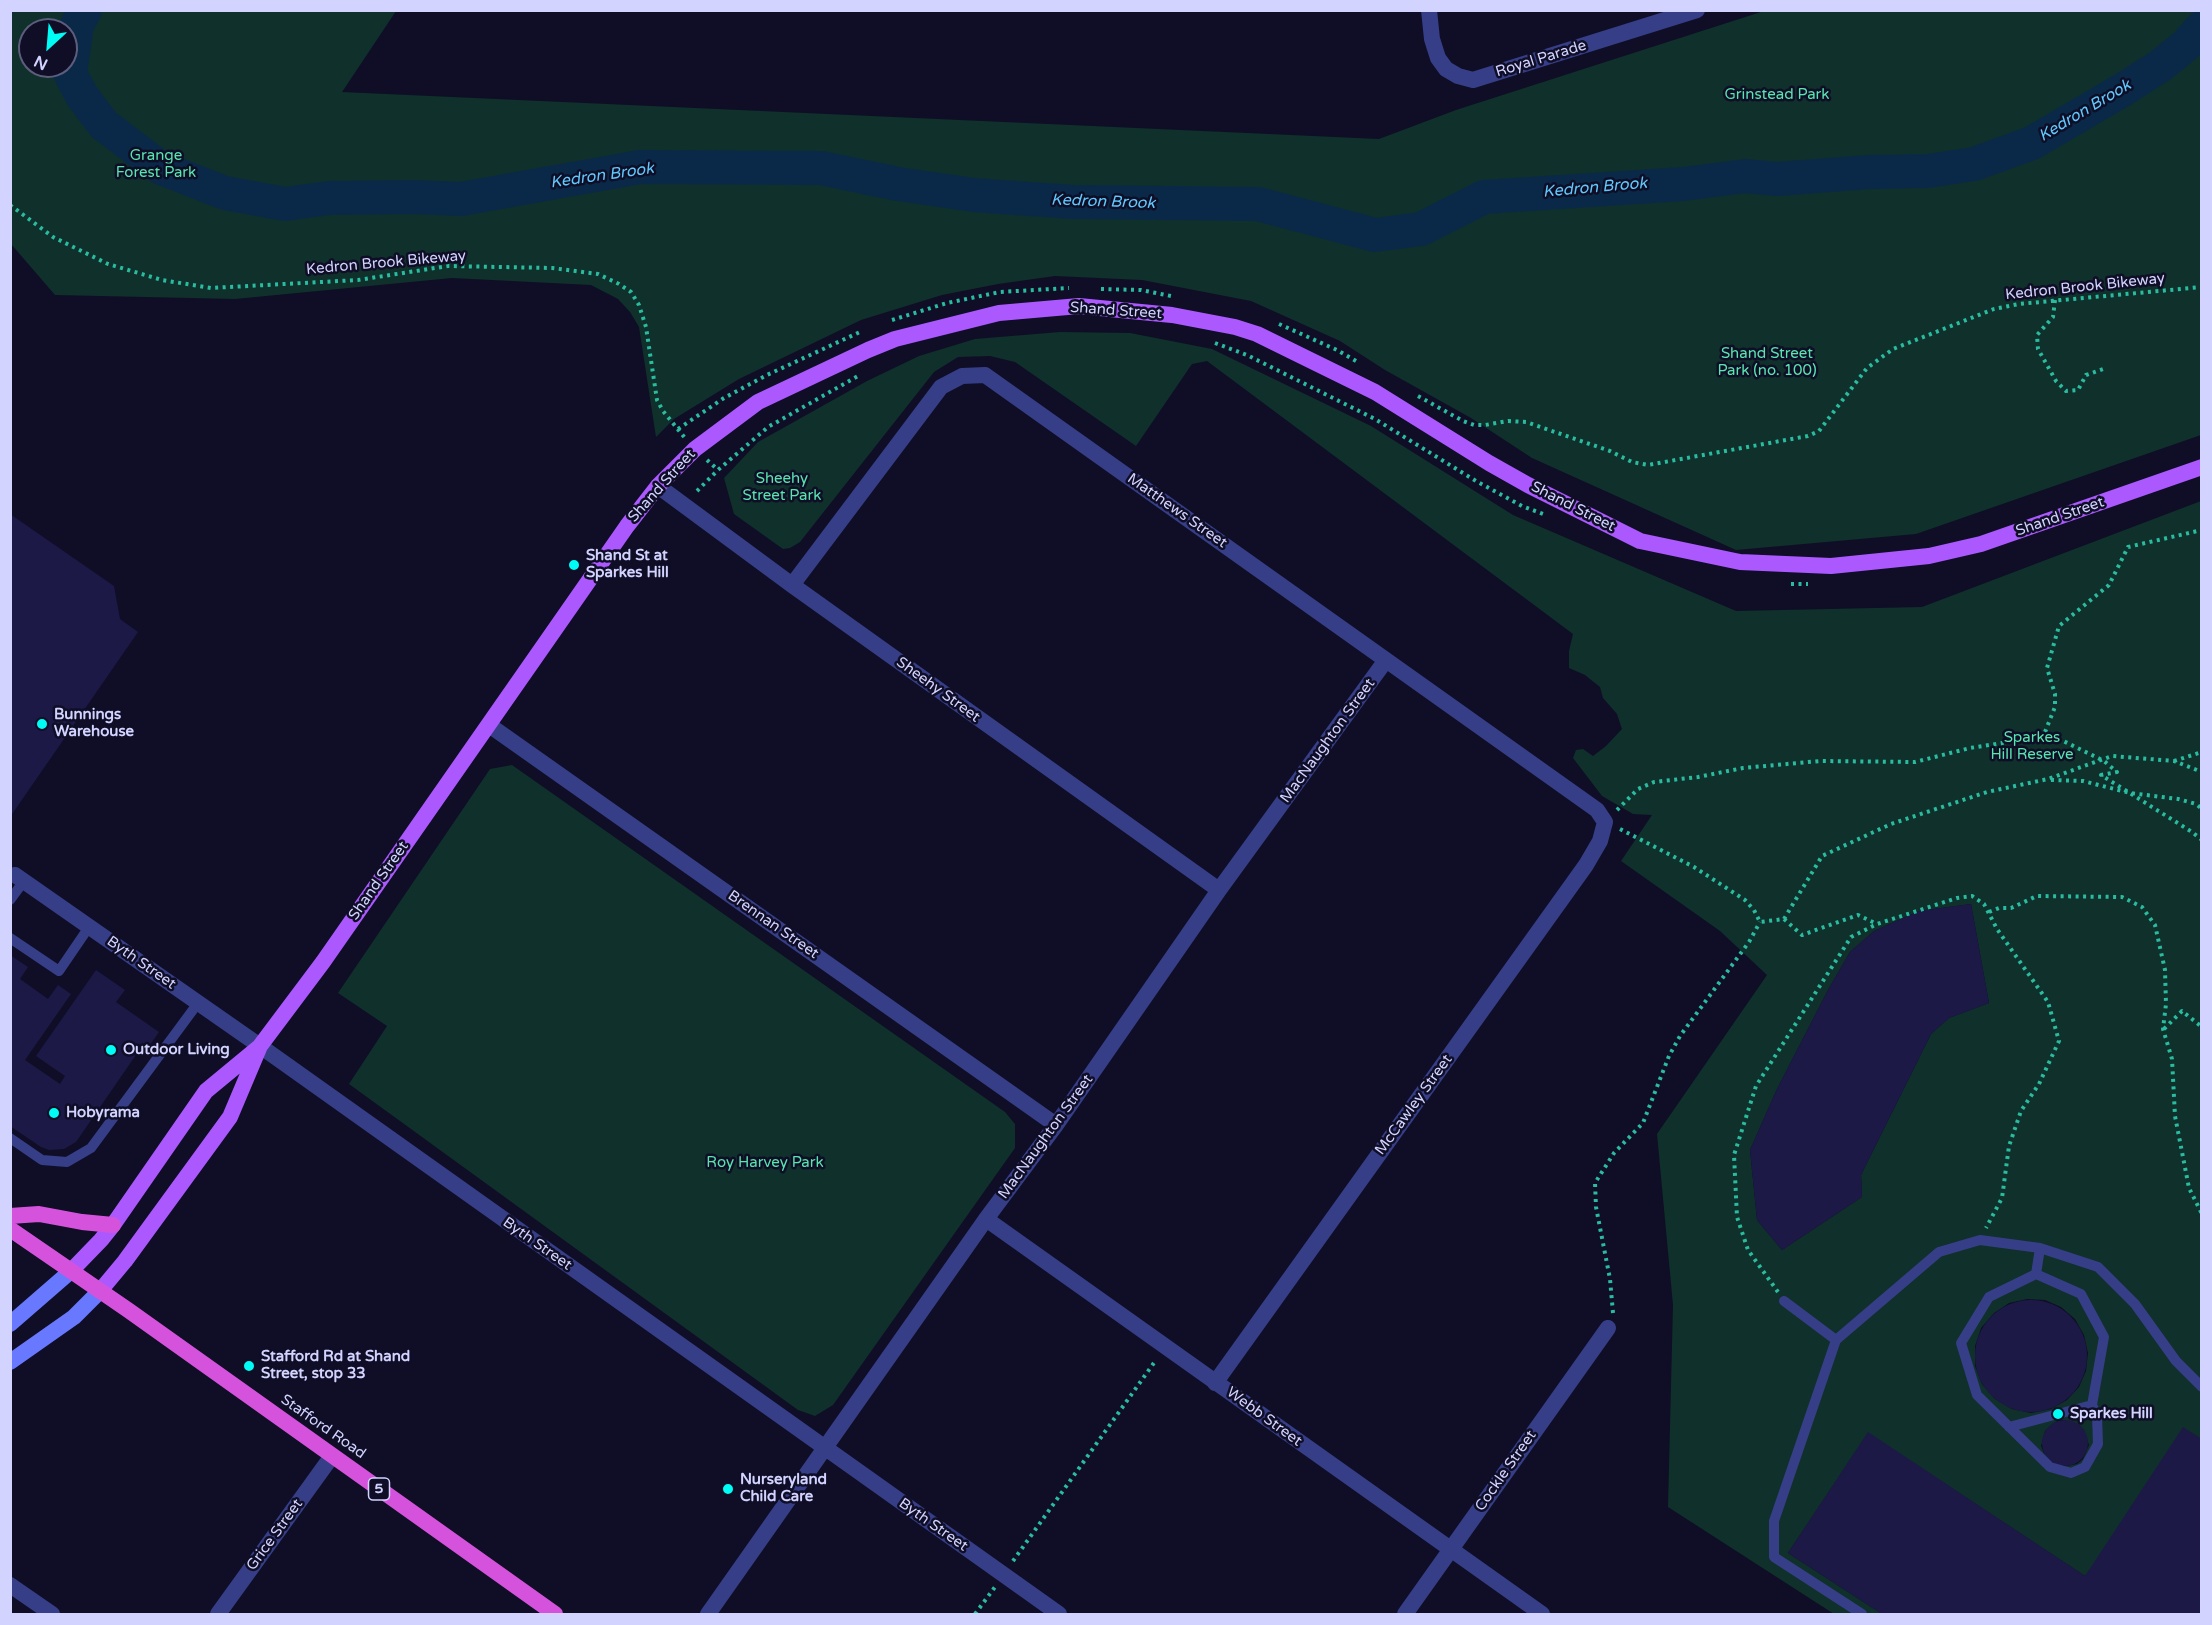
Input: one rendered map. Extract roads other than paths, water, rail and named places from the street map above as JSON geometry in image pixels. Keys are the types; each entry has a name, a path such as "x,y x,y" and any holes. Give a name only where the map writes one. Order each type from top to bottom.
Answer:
{"highway":[{"path":"10,1216 39,1214 113,1225"},
{"name":"Stafford Road","path":"10,1229 555,1614"}],"main road":[{"name":"Shand Street","path":"71,1271 113,1225 206,1091 260,1046 323,962 627,526 658,486 695,449 758,402 896,339 999,313 1079,306 1172,315 1235,327 1257,334 1375,392 1499,469 1640,541 1740,562 1831,566 1929,556 1982,544 2202,467"},
{"name":"Shand Street","path":"100,1291 125,1261 230,1117 260,1046"},
{"path":"10,1324 71,1271"},
{"path":"10,1362 74,1317 100,1291"}],"street":[{"name":"Royal Parade","path":"1429,10 1432,39 1438,58 1446,69 1458,76 1473,80 1697,10"},
{"name":"Matthews Street","path":"792,585 941,387 962,376 985,375 1597,810 1605,822"},
{"name":"Sheehy Street","path":"658,486 792,585 1219,890"},
{"name":"MacNaughton Street","path":"708,1614 986,1219 1056,1125 1219,890 1386,660"},
{"name":"Brennan Street","path":"489,725 1056,1125"},
{"name":"McCawley Street","path":"1215,1383 1586,865 1600,841 1605,822"},
{"name":"Byth Street","path":"19,878 260,1046 1059,1614"},
{"name":"Webb Street","path":"986,1219 1542,1614"},
{"name":"Cockle Street","path":"1405,1614 1608,1328"},
{"name":"Grice Street","path":"218,1614 332,1455"},
{"path":"10,1585 52,1614"}],"lane":[{"path":"10,900 19,878"},
{"path":"10,938 59,971 89,927"},
{"path":"10,1138 42,1161 67,1162 91,1148 198,1003"},
{"path":"1862,1614 1774,1557 1774,1521 1836,1340 1939,1252 1980,1240 2040,1248 2098,1267 2135,1304 2176,1360 2202,1387"},
{"path":"2036,1274 2040,1248"},
{"path":"2036,1274 2081,1294 2104,1337 2092,1405 2097,1415 2098,1444 2085,1467 2071,1473 2050,1467 1977,1395 1961,1343 1989,1297 2036,1274"},
{"path":"1784,1301 1836,1340"},
{"path":"2008,1427 2092,1405"}],"waterway":[{"name":"Kedron Brook","path":"85,10 77,25 70,73 82,96 104,125 161,168 225,193 285,204 329,198 461,199 640,167 821,168 898,184 974,195 1072,202 1258,204 1375,235 1421,229 1484,197 1684,184 1745,176 1777,179 1869,172 1928,171 1974,164 2032,143 2124,89 2160,66 2186,45 2202,27"}],"place":[{"name":"Shand St at Sparkes Hill","path":"574,565"},
{"name":"Bunnings Warehouse","path":"42,724"},
{"name":"Outdoor Living","path":"111,1050"},
{"name":"Hobyrama","path":"54,1113"},
{"name":"Stafford Rd at Shand Street, stop 33","path":"249,1366"},
{"name":"Sparkes Hill","path":"2058,1414"},
{"name":"Nurseryland Child Care","path":"728,1489"}],"park label":[{"name":"Grinstead Park","path":"1777,95"},
{"name":"Grange Forest Park","path":"156,164"},
{"name":"Shand Street Park (no. 100)","path":"1767,362"},
{"name":"Sheehy Street Park","path":"782,488"},
{"name":"Sparkes Hill Reserve","path":"2032,746"},
{"name":"Roy Harvey Park","path":"765,1163"}]}
